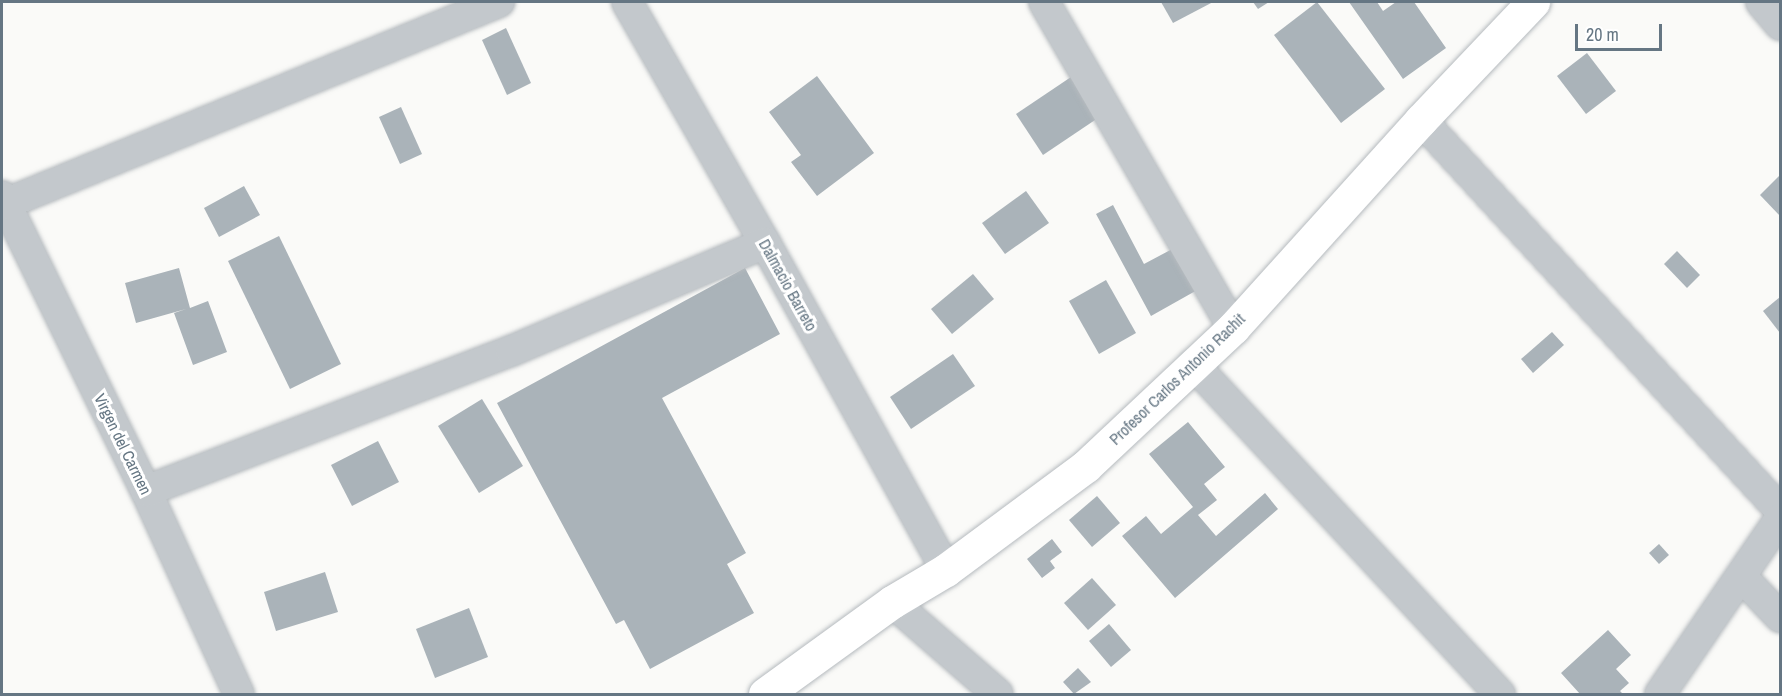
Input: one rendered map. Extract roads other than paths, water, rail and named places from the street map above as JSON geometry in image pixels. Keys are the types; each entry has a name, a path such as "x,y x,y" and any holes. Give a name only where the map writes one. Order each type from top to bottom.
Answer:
{"main road":[{"name":"Profesor Carlos Antonio Rachit","path":"765,694 892,602 946,570 1086,466 1192,364 1233,328 1421,120 1533,2"}],"street":[{"path":"3,200 499,2"},
{"name":"Dalmacio Barreto","path":"627,2 765,243 946,570"},
{"path":"1044,2 1233,328"},
{"path":"1761,2 1780,25"},
{"path":"1421,120 1780,510"},
{"name":"Virgen del Carmen","path":"3,200 146,491 239,694"},
{"path":"146,491 511,351 765,243"},
{"path":"1192,364 1500,694"},
{"path":"1660,694 1780,519"},
{"path":"1741,576 1780,617"},
{"path":"892,602 998,694"}]}
